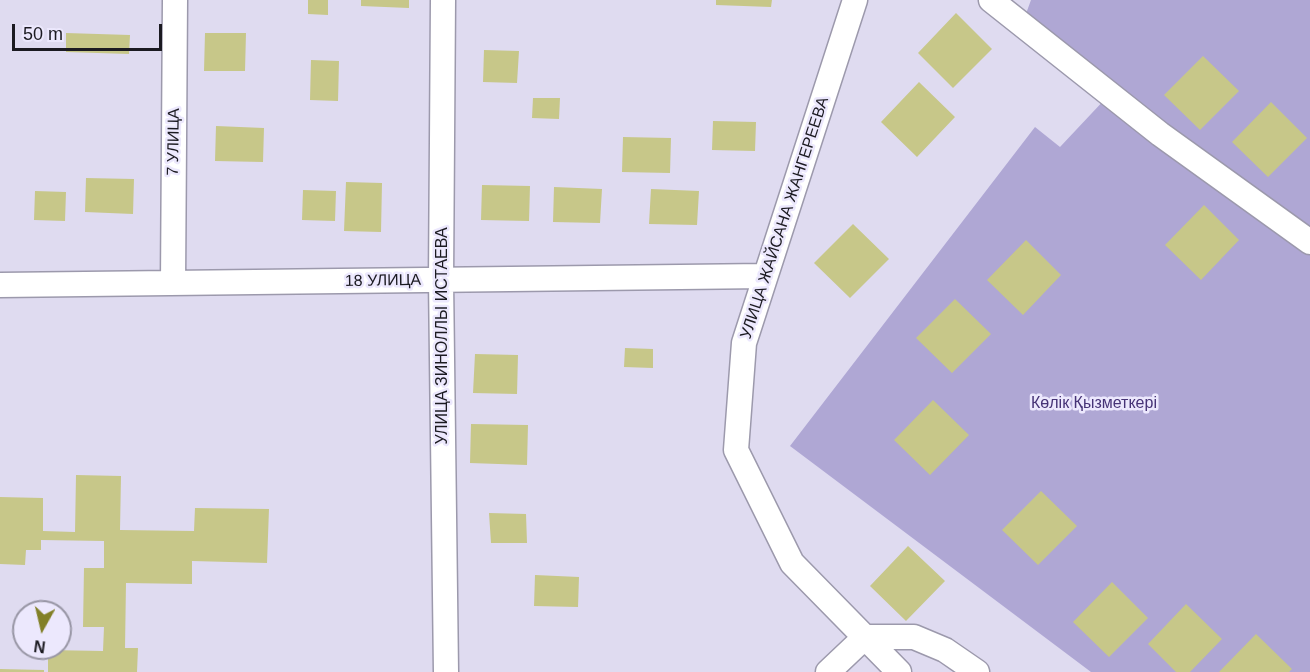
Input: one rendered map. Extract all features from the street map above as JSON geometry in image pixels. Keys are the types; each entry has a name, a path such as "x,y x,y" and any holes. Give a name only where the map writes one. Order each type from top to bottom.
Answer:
{"street":[{"name":"7 УЛИЦА","path":"173,283 176,0"},
{"name":"УЛИЦА ЗИНОЛЛЫ ИСТАЕВА","path":"443,0 441,280 446,672"},
{"name":"УЛИЦА ЖАЙСАНА ЖАНГЕРЕЕВА","path":"855,0 744,343 736,450 792,563 899,672"},
{"path":"999,2 1160,135 1310,242"},
{"name":"18 УЛИЦА","path":"0,285 765,276"},
{"path":"828,672 865,638 914,637 945,650 976,672"}],"green space":[{"name":"Көлік Қызметкері","path":"1031,0 1310,0 1310,672 1091,672 790,446 1035,127 1060,147 1107,97 1023,22"}],"building":[{"path":"308,0 328,0 328,15 308,14"},
{"path":"361,0 409,0 409,8 361,6"},
{"path":"716,0 772,0 771,7 716,5"},
{"path":"956,13 992,49 953,88 918,53"},
{"path":"66,33 130,35 129,54 66,52"},
{"path":"205,33 246,33 245,71 204,71"},
{"path":"484,50 519,51 517,83 483,82"},
{"path":"1203,56 1239,91 1200,130 1164,95"},
{"path":"311,60 339,61 338,101 310,100"},
{"path":"919,82 955,117 917,157 881,122"},
{"path":"533,98 560,98 559,119 532,118"},
{"path":"1271,102 1307,138 1268,177 1232,142"},
{"path":"713,121 756,122 755,151 712,150"},
{"path":"216,126 264,128 263,162 215,161"},
{"path":"623,137 671,138 670,173 622,172"},
{"path":"86,178 134,179 133,214 85,212"},
{"path":"346,182 382,183 381,232 344,231"},
{"path":"482,185 530,186 529,221 481,220"},
{"path":"554,187 602,189 600,223 553,222"},
{"path":"651,189 699,191 697,225 649,224"},
{"path":"303,190 336,191 335,221 302,220"},
{"path":"35,191 66,192 65,221 34,220"},
{"path":"1204,205 1239,240 1201,280 1165,245"},
{"path":"853,224 889,259 850,298 814,263"},
{"path":"1026,240 1061,275 1023,315 987,280"},
{"path":"955,299 991,334 952,373 916,338"},
{"path":"625,348 653,349 653,368 624,367"},
{"path":"475,354 518,355 517,394 473,393"},
{"path":"933,400 969,435 930,475 894,440"},
{"path":"471,424 528,425 527,465 470,463"},
{"path":"76,475 121,476 120,530 194,531 195,508 269,509 267,563 192,561 192,584 126,583 125,648 138,648 137,672 48,672 48,660 72,660 72,650 103,651 104,627 83,627 84,568 104,568 104,541 41,540 41,550 26,550 25,565 0,564 0,497 43,498 43,531 75,532"},
{"path":"1041,491 1077,526 1038,565 1002,530"},
{"path":"489,513 526,514 527,543 491,543"},
{"path":"908,546 945,581 906,621 870,586"},
{"path":"535,575 579,577 578,607 534,606"},
{"path":"1112,582 1148,618 1109,657 1073,622"},
{"path":"1186,604 1222,639 1190,672 1176,672 1148,644"},
{"path":"1256,634 1292,669 1289,672 1219,672"},
{"path":"0,669 44,670 44,672 0,672"}]}
